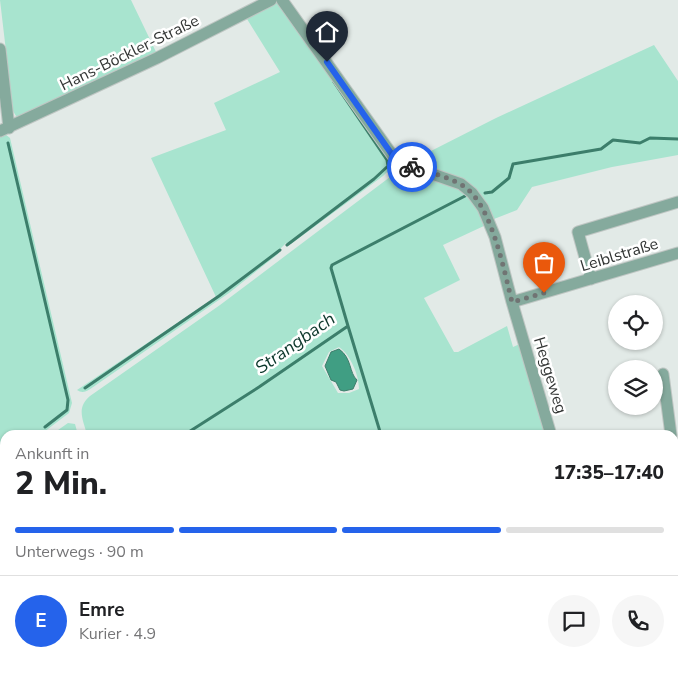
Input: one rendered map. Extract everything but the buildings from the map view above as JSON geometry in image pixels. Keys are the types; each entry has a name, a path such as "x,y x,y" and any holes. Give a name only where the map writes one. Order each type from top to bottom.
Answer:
{"street":[{"name":"Hans-Böckler-Straße","path":"4,129 157,58 270,0"},
{"name":"Heggeweg","path":"282,0 393,156 401,163 461,184 472,193 483,208 495,237 550,430"},
{"path":"0,49 4,129"},
{"path":"592,280 578,232 678,202"},
{"name":"Leiblstraße","path":"512,302 592,280 678,253"},
{"path":"663,374 670,430"}],"shaded area":[{"path":"0,0 131,0 157,54 21,116 16,116 13,111"},
{"path":"278,2 393,161 392,167 383,176 291,244 286,243 278,254 229,293 85,392 77,390 216,297 151,158 226,130 214,103 280,72 247,19"},
{"path":"654,45 678,81 678,155 612,167 532,187 517,210 494,219 474,191 413,163 427,153 496,118"},
{"path":"5,134 10,138 72,403 69,413 47,430 0,430 0,136"},
{"path":"402,168 456,184 474,198 486,225 443,245 460,280 424,298 454,352 458,352 507,326 513,347 522,343 548,430 85,430 82,419 82,409 90,396 220,305","holes":["339,347 354,366 359,389 349,393 338,393 322,366 329,352"]},
{"path":"339,349 346,357 357,380 353,389 340,390 336,382 331,380 325,366 331,352"},
{"path":"68,423 75,424 77,430 58,430"}],"waterway":[{"path":"287,245 374,179 388,166 387,160 334,82"},
{"name":"Strangbach","path":"485,193 492,192 509,178 513,164 601,149 613,140 640,143 650,138 678,139"},
{"path":"8,143 68,400 67,410 45,427"},
{"name":"Strangbach","path":"192,430 348,326 331,268 332,265 465,196"},
{"path":"85,388 219,296 280,250"},
{"path":"348,326 379,430"}],"way so far":[{"path":"412,167 461,184 472,193 483,208 495,237 512,302 544,293"}],"route":[{"path":"327,62 393,156 401,163 412,167"}]}
